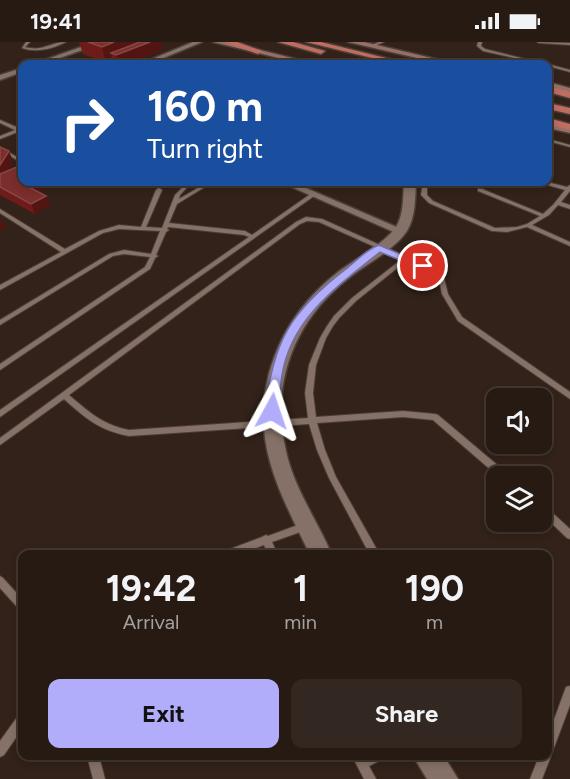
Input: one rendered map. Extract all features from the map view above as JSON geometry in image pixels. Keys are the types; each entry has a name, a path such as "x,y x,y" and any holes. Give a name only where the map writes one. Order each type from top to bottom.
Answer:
{"highway":[{"path":"228,42 258,51"},
{"path":"282,42 359,60"},
{"path":"310,42 389,60"},
{"path":"552,88 570,93"},
{"path":"552,99 570,103"},
{"path":"552,107 570,111"}],"main road":[{"path":"217,42 295,60"},
{"path":"352,42 435,60"},
{"path":"552,124 570,129"}],"street":[{"path":"49,60 102,42"},
{"path":"154,60 199,42"},
{"path":"0,78 18,71"},
{"path":"295,186 400,231"},
{"path":"319,550 283,474 276,450 272,424 276,372 287,341 303,313 324,291 400,231 408,213 410,186"},
{"path":"430,760 444,779"}],"lane":[{"path":"28,42 23,47 33,51 44,50 64,42"},
{"path":"371,46 382,42"},
{"path":"480,42 479,46 484,50 525,60"},
{"path":"539,42 570,44"},
{"path":"552,66 570,71"},
{"path":"0,121 18,130"},
{"path":"0,138 18,132"},
{"path":"552,141 570,146"},
{"path":"0,148 18,159"},
{"path":"425,186 424,195 431,202 494,230 513,230 529,226 543,216 569,188 552,184"},
{"path":"0,367 138,277 148,268 167,227 178,195 186,186"},
{"path":"177,202 204,186"},
{"path":"142,228 159,190"},
{"path":"480,190 543,216"},
{"path":"0,414 315,194"},
{"path":"557,203 570,207"},
{"path":"1,213 64,251"},
{"path":"0,442 301,220 311,219 320,220 423,266 442,279 446,294 460,319 570,396"},
{"path":"529,226 570,244"},
{"path":"0,288 101,232 119,227 167,227 245,233 253,237"},
{"path":"0,323 111,255 124,252 155,256"},
{"path":"372,550 328,469 313,420 310,385 316,351 336,316 405,259"},
{"path":"64,395 99,425 129,433 403,414 435,417 492,466"},
{"path":"552,518 570,535"},
{"path":"238,550 308,526"},
{"path":"266,539 271,550"},
{"path":"0,581 18,601"},
{"path":"552,738 570,691"},
{"path":"0,751 18,726"},
{"path":"94,760 99,779"},
{"path":"360,760 370,779"},
{"path":"536,779 543,760"}],"building":[{"path":"88,42 114,42 102,47"},
{"path":"140,42 150,42 116,55 111,53"},
{"path":"0,147 9,151 0,165"},
{"path":"18,166 18,186 27,186 46,196 31,204 0,187 0,174"}],"route":[{"path":"272,411 276,372 287,341 303,313 324,291 379,248 423,266"}]}
